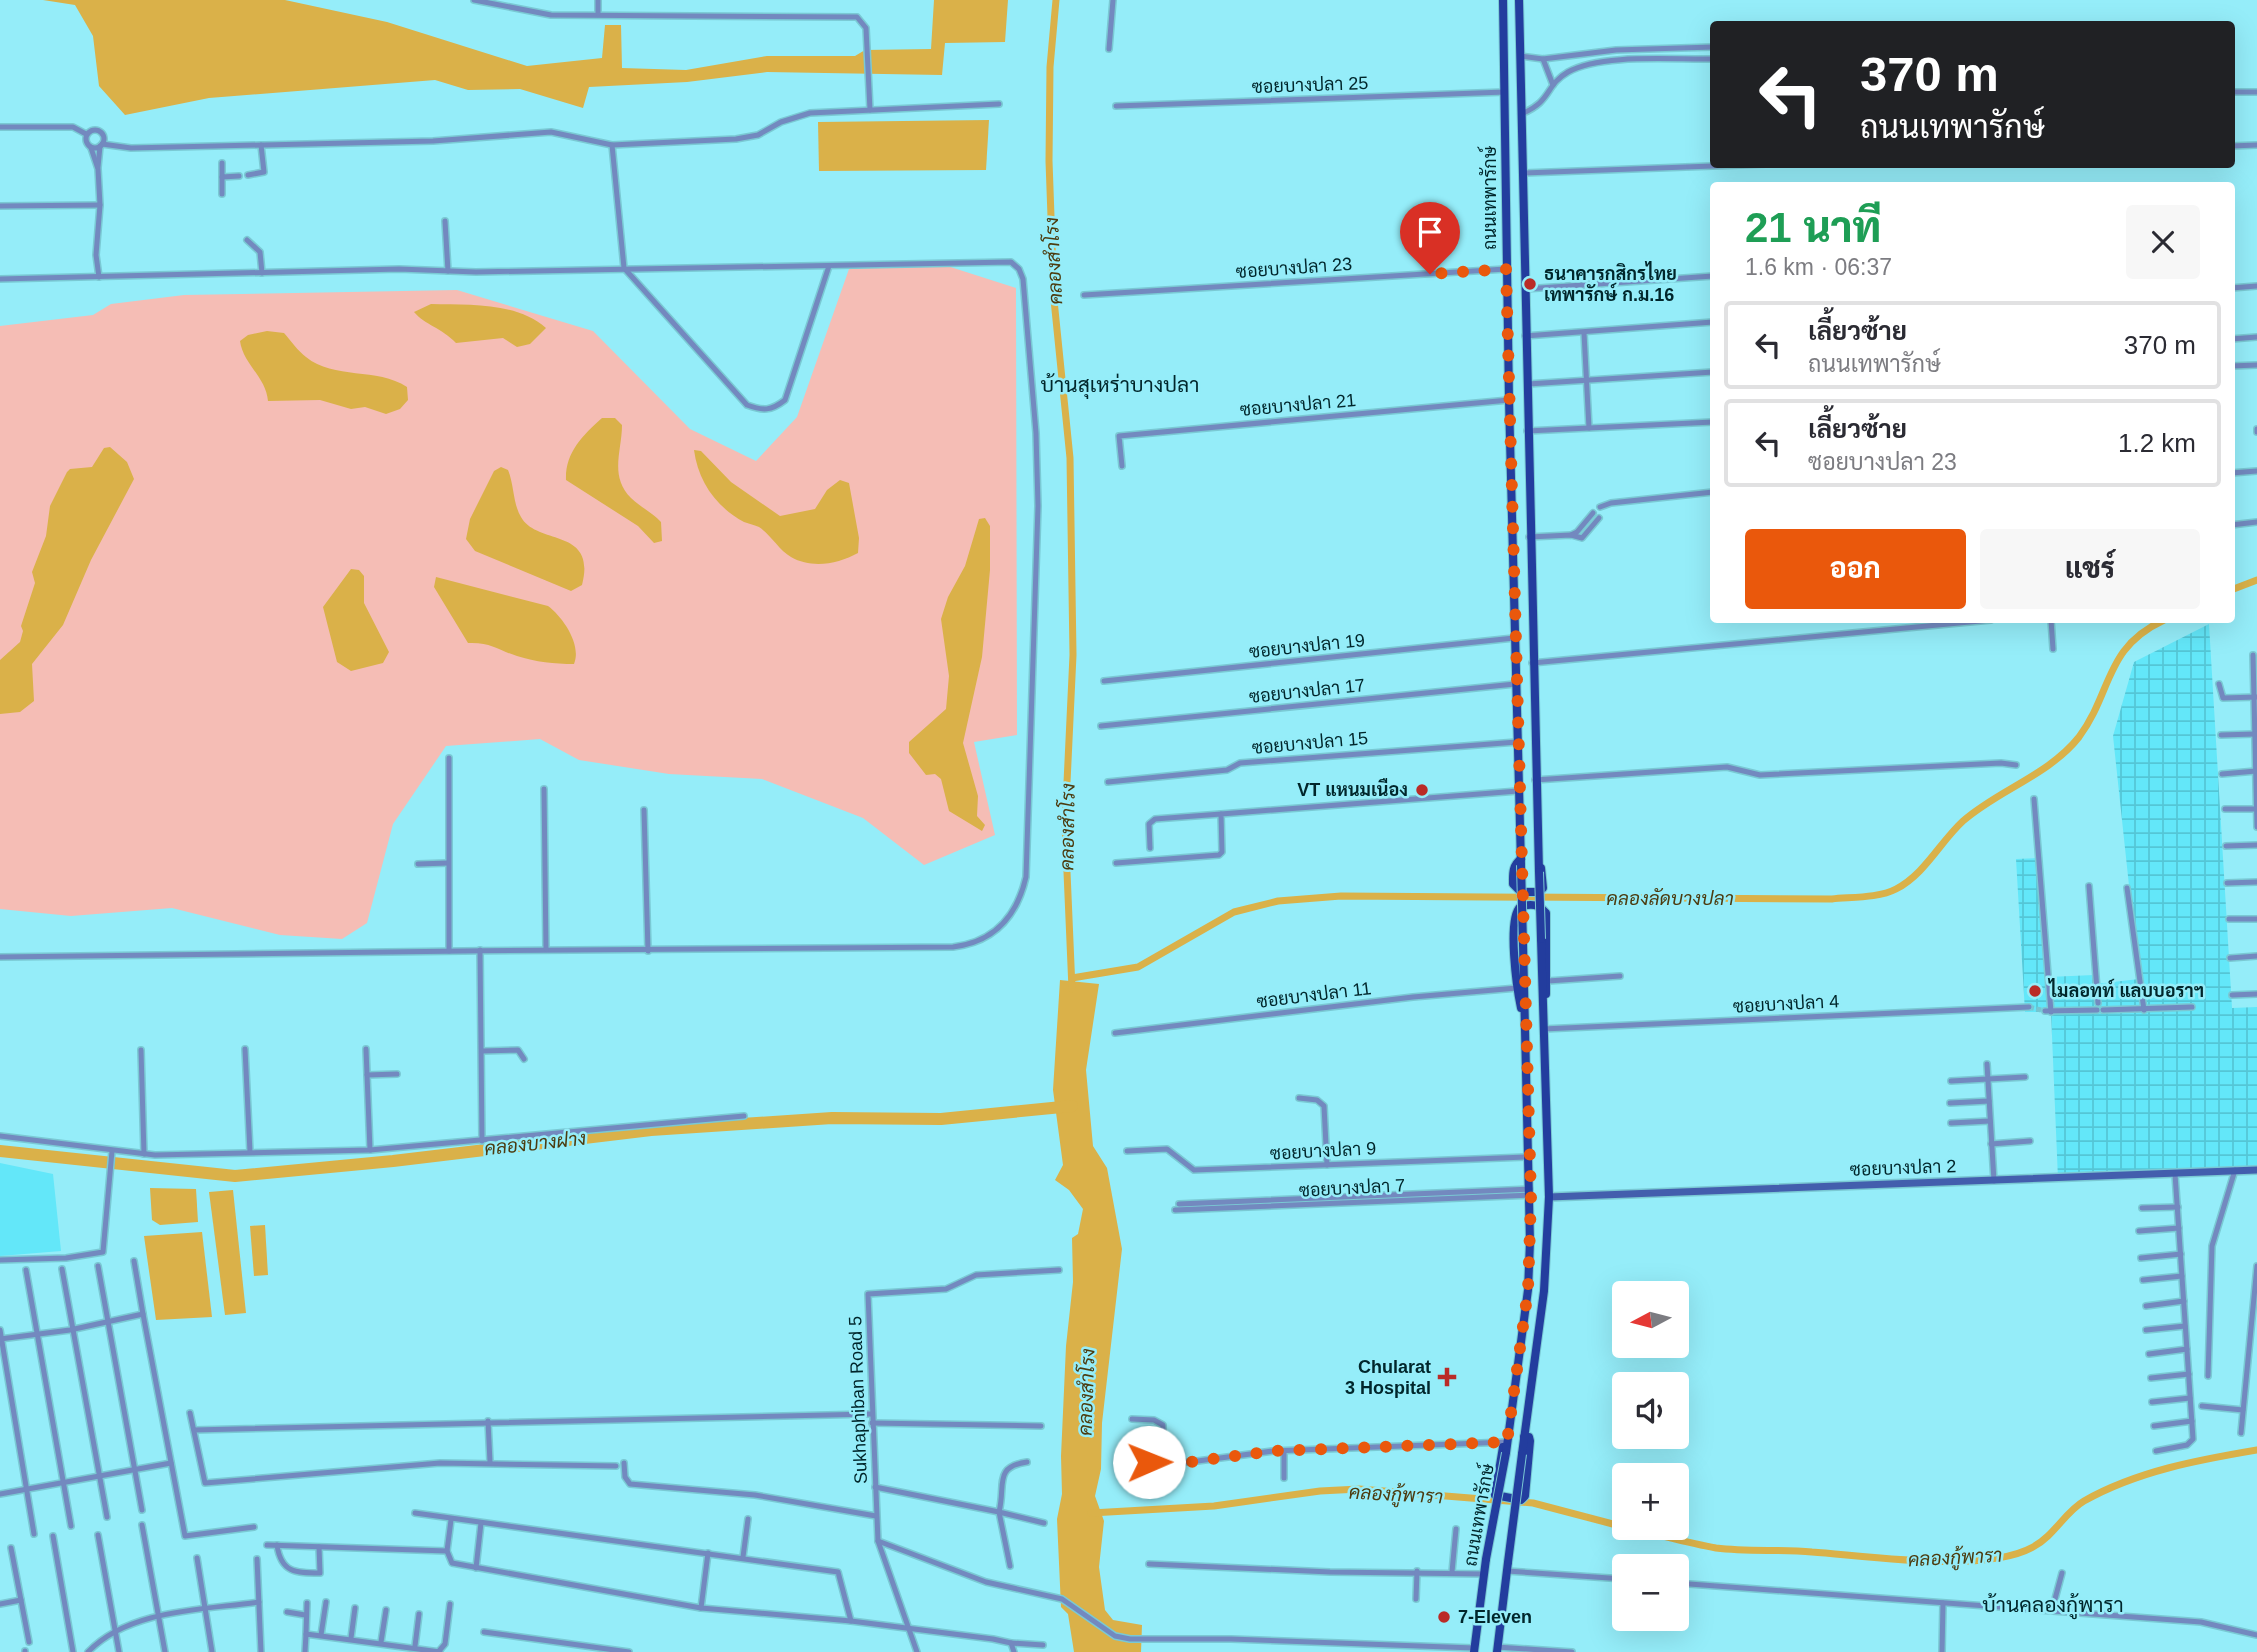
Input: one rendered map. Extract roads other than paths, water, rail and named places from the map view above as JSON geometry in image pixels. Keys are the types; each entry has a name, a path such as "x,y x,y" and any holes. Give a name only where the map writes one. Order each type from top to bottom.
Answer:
{"main road":[{"name":"ถนนเทพารักษ์","path":"1474,1650 1486,1559 1507,1447 1528,1290 1530,1192 1508,400 1503,0"},
{"name":"ถนนเทพารักษ์","path":"1497,1650 1544,1291 1549,1197 1532,663 1519,0"},
{"path":"1521,862 1516,863 1513,884 1521,892 1544,888 1544,872 1539,869"},
{"path":"1525,1032 1517,988 1515,915 1516,910 1525,905 1540,906 1546,913 1548,981 1543,1026"},
{"path":"1507,1447 1502,1451 1495,1494 1521,1500 1525,1496 1530,1441 1529,1437 1524,1437"}],"street":[{"path":"474,0 551,15 598,13 857,17 866,28 870,110"},
{"path":"598,0 598,13"},
{"path":"1109,49 1113,0"},
{"path":"1520,56 1544,59 1616,50 1710,47"},
{"path":"1563,58 1568,72"},
{"path":"1544,59 1553,85"},
{"path":"1521,114 1544,102 1553,85 1568,72 1608,62 1710,59"},
{"name":"ซอยบางปลา 25","path":"1116,106 1505,92"},
{"path":"2235,92 2257,92"},
{"path":"91,148 101,145 131,148 433,141 551,132 612,145 736,139 758,135 796,116 999,104"},
{"path":"0,127 73,127 86,134"},
{"path":"97,169 103,135 94,129 86,134 85,140 91,148 97,169 100,205 96,255 99,277"},
{"path":"248,175 264,172 261,145"},
{"path":"612,145 624,268 747,405 762,411 775,408 785,400 793,383 829,266"},
{"path":"2235,146 2257,145"},
{"path":"222,163 222,194"},
{"path":"1522,173 1710,166"},
{"path":"222,177 239,176"},
{"path":"0,206 100,205"},
{"path":"445,221 448,271"},
{"path":"247,240 260,252 262,273"},
{"path":"0,279 1011,262 1023,279 1036,433 1038,506 1026,877 1021,898 999,930 965,946 0,957"},
{"name":"ซอยบางปลา 23","path":"1084,295 1506,269"},
{"path":"1525,289 1710,276"},
{"path":"2235,288 2257,286"},
{"path":"1525,336 1710,322"},
{"path":"1584,332 1589,428"},
{"path":"2235,339 2257,337"},
{"path":"2235,366 2257,365"},
{"path":"1526,384 1710,372"},
{"name":"ซอยบางปลา 21","path":"1122,466 1119,436 1508,400"},
{"path":"1527,431 1710,422"},
{"path":"2235,473 2257,471"},
{"path":"1603,509 1611,503 1710,492"},
{"path":"1571,535 1593,513"},
{"path":"1529,537 1571,535 1582,538 1599,519"},
{"path":"1588,520 1594,525"},
{"path":"2235,525 2257,523"},
{"path":"1532,663 1960,623"},
{"path":"2051,623 2053,649"},
{"name":"ซอยบางปลา 19","path":"1104,681 1514,638"},
{"path":"2253,655 2257,827"},
{"name":"ซอยบางปลา 17","path":"1101,726 1515,684"},
{"path":"2219,684 2223,698 2256,697"},
{"path":"2221,735 2255,734"},
{"name":"ซอยบางปลา 15","path":"1108,782 1227,771 1240,763 1517,741"},
{"path":"449,758 449,951"},
{"path":"1535,780 1727,767 1760,775 2001,763 2016,765"},
{"path":"2222,774 2256,771"},
{"path":"544,789 546,950"},
{"path":"1150,848 1149,824 1155,819 1518,791"},
{"path":"2034,799 2048,1012 2192,1007"},
{"path":"2225,809 2257,808"},
{"path":"644,810 648,951"},
{"path":"1116,863 1219,855 1222,852 1221,814"},
{"path":"2226,846 2257,845"},
{"path":"418,864 448,863"},
{"path":"2227,883 2257,882"},
{"path":"2089,886 2098,1003"},
{"path":"2127,888 2144,1010"},
{"path":"2229,919 2257,919"},
{"path":"480,950 482,1141"},
{"path":"2230,958 2257,956"},
{"path":"1548,981 1620,976"},
{"name":"ซอยบางปลา 11","path":"1115,1033 1413,997 1517,988"},
{"path":"2232,995 2257,993"},
{"name":"ซอยบางปลา 4","path":"1543,1026 2029,1007"},
{"path":"245,1049 250,1152"},
{"path":"366,1049 370,1150"},
{"path":"141,1050 144,1154"},
{"path":"482,1051 517,1050 524,1059"},
{"path":"1987,1063 1994,1181"},
{"path":"367,1075 397,1074"},
{"path":"1951,1081 2025,1077"},
{"path":"1298,1098 1317,1100 1324,1106 1327,1165"},
{"path":"1950,1103 1989,1101"},
{"path":"0,1136 144,1154 370,1150 744,1116"},
{"path":"1951,1124 1990,1121"},
{"path":"1992,1144 2030,1141"},
{"name":"ซอยบางปลา 9","path":"1128,1151 1167,1149 1194,1170 1529,1157"},
{"path":"0,1261 66,1258 103,1252 112,1152"},
{"path":"2208,1376 2212,1247 2235,1170"},
{"name":"ซอยบางปลา 2","path":"1549,1197 2257,1170"},
{"path":"2156,1451 2191,1442 2192,1421 2175,1174"},
{"name":"ซอยบางปลา 7","path":"1177,1207 1530,1192"},
{"path":"2142,1208 2178,1206"},
{"path":"2139,1231 2179,1228"},
{"path":"2141,1258 2181,1254"},
{"path":"134,1261 185,1536 254,1527"},
{"path":"99,1266 142,1510"},
{"path":"2241,1433 2257,1266"},
{"path":"62,1269 107,1517"},
{"path":"26,1270 71,1526"},
{"name":"Sukhaphiban Road 5","path":"917,1652 906,1628 878,1541 868,1294 946,1289 976,1275 1059,1270"},
{"path":"2143,1280 2182,1276"},
{"path":"2146,1306 2184,1301"},
{"path":"1,1338 73,1329 143,1314"},
{"path":"2146,1330 2185,1326"},
{"path":"0,1330 34,1534"},
{"path":"2149,1354 2187,1349"},
{"path":"2151,1377 2189,1374"},
{"path":"2152,1402 2190,1398"},
{"path":"2202,1406 2243,1410"},
{"path":"190,1413 205,1483 402,1465 489,1462 615,1466"},
{"path":"194,1430 488,1421 871,1415"},
{"path":"1132,1419 1154,1420 1163,1425 1163,1462"},
{"path":"488,1421 489,1462"},
{"path":"2154,1426 2192,1421"},
{"path":"872,1423 1041,1426"},
{"path":"1143,1480 1149,1462 1146,1440"},
{"path":"1119,1463 1163,1462 1284,1451 1507,1447"},
{"path":"1284,1451 1284,1478"},
{"path":"1010,1566 999,1512 1005,1469 1010,1464 1027,1462"},
{"path":"0,1494 171,1463"},
{"path":"624,1463 625,1477 630,1484 755,1495 876,1516"},
{"path":"875,1487 1044,1523"},
{"path":"415,1513 838,1572 851,1621"},
{"path":"743,1557 748,1519"},
{"path":"451,1520 447,1551 452,1563 701,1608 851,1621 1043,1645"},
{"path":"476,1568 481,1523"},
{"path":"142,1525 165,1652"},
{"path":"1452,1572 1456,1529"},
{"path":"98,1535 119,1652"},
{"path":"53,1536 73,1652"},
{"path":"878,1541 986,1582 1062,1600 1115,1636 1149,1640 1231,1639 1474,1650"},
{"path":"267,1545 447,1551"},
{"path":"277,1545 282,1563 293,1573 320,1573 319,1547"},
{"path":"11,1548 29,1642"},
{"path":"701,1608 708,1553"},
{"path":"197,1558 212,1652"},
{"path":"257,1559 261,1652"},
{"path":"1149,1564 1330,1572 1417,1571 1484,1574"},
{"path":"1508,1566 1612,1578"},
{"path":"1416,1599 1417,1571"},
{"path":"2052,1610 2062,1573"},
{"path":"1689,1584 2202,1622 2257,1635"},
{"path":"0,1604 21,1600"},
{"path":"88,1652 100,1639 158,1616 259,1602"},
{"path":"321,1635 326,1602"},
{"path":"1942,1652 1943,1602"},
{"path":"305,1652 307,1603"},
{"path":"306,1634 439,1651 445,1644 450,1604"},
{"path":"351,1639 355,1608"},
{"path":"383,1652 386,1610"},
{"path":"287,1612 305,1615"},
{"path":"415,1646 419,1614"},
{"path":"484,1632 629,1652"},
{"path":"1011,1643 1014,1652"},
{"path":"571,1652 572,1644"},
{"path":"1497,1650 1572,1652"}],"water":[{"path":"43,0 285,0 387,22 527,66 602,58 605,25 621,25 622,68 686,70 767,56 855,56 865,50 931,49 934,0 1008,0 1005,42 945,43 942,75 767,72 687,82 589,87 583,108 520,89 468,90 435,80 209,98 125,115 99,86 93,36 75,5"},
{"path":"989,120 986,170 819,171 818,122"},
{"path":"431,304 506,309 521,313 546,328 530,344 517,347 503,338 456,343 414,312"},
{"path":"267,331 284,333 303,355 329,369 395,381 407,387 408,400 400,409 386,414 365,407 351,409 320,400 268,401 263,385 245,357 240,341 248,335"},
{"path":"602,418 615,418 622,425 618,463 620,481 631,498 661,522 662,541 654,543 638,526 566,480 568,461 576,446"},
{"path":"110,447 127,462 134,479 91,560 63,625 32,664 34,701 20,712 0,714 0,660 20,642 23,631 21,626 35,583 32,572 46,536 50,506 70,469 92,467 104,448"},
{"path":"694,450 701,451 731,482 780,516 815,509 827,490 840,480 849,483 859,538 858,553 825,564 808,563 791,557 759,527 734,516 717,501 704,482"},
{"path":"501,467 508,470 518,512 529,526 563,540 581,554 584,567 582,585 571,591 475,551 466,539 470,519 494,471"},
{"path":"985,518 990,526 990,570 982,657 963,743 978,796 977,816 985,825 982,831 949,811 941,779 935,774 926,775 909,753 909,742 946,709 949,676 941,619 948,597 965,566 979,519"},
{"path":"351,569 359,570 364,576 364,603 389,652 383,663 351,671 337,662 323,607"},
{"path":"436,577 548,606 570,632 575,648 574,664 531,660 489,645 468,643 434,587"},
{"path":"1060,980 1099,984 1086,1070 1093,1146 1107,1168 1122,1249 1102,1423 1101,1469 1095,1496 1104,1521 1099,1567 1105,1610 1113,1620 1142,1625 1141,1652 1074,1652 1068,1614 1061,1607 1057,1519 1062,1494 1066,1346 1073,1282 1072,1238 1078,1234 1083,1209 1069,1190 1055,1180 1063,1165 1053,1090"},
{"path":"150,1188 196,1189 198,1222 160,1225 152,1220"},
{"path":"233,1190 246,1313 225,1315 209,1192"},
{"path":"265,1225 268,1275 254,1276 250,1226"},
{"path":"202,1232 212,1317 156,1320 144,1236"}],"waterway":[{"name":"คลองสำโรง","path":"1056,0 1050,67 1049,161 1054,300 1070,458 1073,655 1065,825 1072,989"},
{"name":"คลองลัดบางปลา","path":"2235,588 2257,580"},
{"name":"คลองลัดบางปลา","path":"1072,978 1138,967 1234,912 1278,901 1341,896 1832,899 1889,892 1915,875 1963,821 2067,750 2090,720 2120,657 2130,644 2159,623"},
{"name":"คลองบางฝาง","path":"0,1151 235,1176 393,1161 651,1130 832,1118 941,1119 1072,1106"},
{"name":"คลองกู้พารา","path":"1679,1540 1728,1549 1800,1551 1925,1561 1986,1560 2012,1555 2033,1547 2084,1501 2125,1482 2190,1463 2257,1450"},
{"name":"คลองกู้พารา","path":"1091,1513 1214,1506 1320,1491 1359,1489 1533,1503 1612,1524"}],"tunnel":[{"path":"2029,1007 2045,1011"}],"place":[{"name":"ธนาคารกสิกรไทย เทพารักษ์ ก.ม.16","path":"1530,284"},
{"name":"VT แหนมเนือง","path":"1422,790"},
{"name":"ไมลอทท์ แลบบอราฯ","path":"2035,991"},
{"name":"Chularat 3 Hospital","path":"1447,1377"},
{"name":"7-Eleven","path":"1444,1617"}],"district":[{"name":"บ้านสุเหร่าบางปลา","path":"1120,385"},
{"name":"บ้านคลองกู้พารา","path":"2053,1605"}]}
